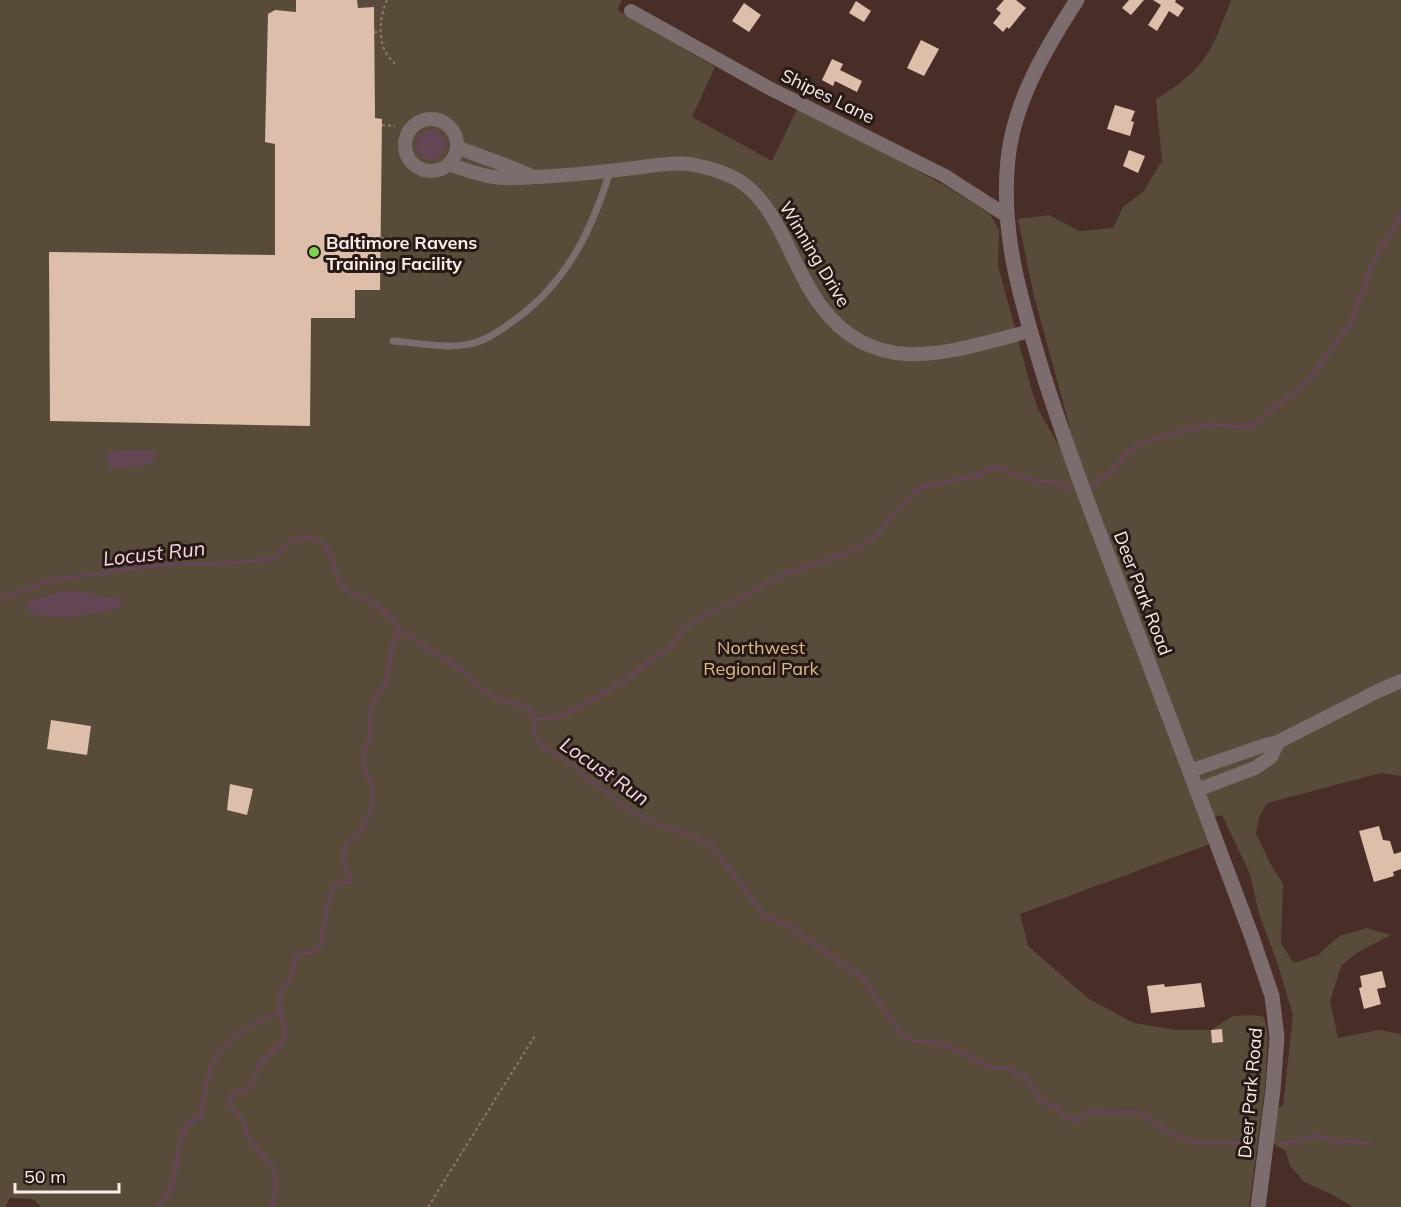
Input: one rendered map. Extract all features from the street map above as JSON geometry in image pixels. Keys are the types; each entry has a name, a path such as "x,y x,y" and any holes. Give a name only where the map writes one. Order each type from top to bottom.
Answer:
{"street":[{"name":"Deer Park Road","path":"1077,0 1038,68 1018,113 1008,160 1007,216 1012,260 1030,331 1084,493 1252,937 1274,1008 1277,1037 1275,1069 1258,1207"},
{"name":"Shipes Lane","path":"631,11 769,88 945,176 1007,216"},
{"name":"Winning Drive","path":"534,177 513,166 480,157 457,147 453,130 448,124 432,119 416,123 406,137 407,153 411,161 425,170 433,171 449,164 490,177 510,180 687,164 730,176 746,186 762,201 812,293 829,316 851,336 881,351 896,354 928,354 1030,331"},
{"path":"449,164 457,147"},
{"path":"1190,771 1278,742 1401,681"},
{"path":"1197,790 1255,768 1271,757 1278,742"}],"lane":[{"path":"393,341 455,345 480,341 532,307 572,261 589,231 610,171"}],"path":[{"path":"387,0 381,18 380,33 384,48 392,62 397,65"},
{"path":"374,32 380,33"},
{"path":"382,125 395,126"},
{"path":"381,238 392,238"},
{"path":"428,1207 536,1034"}],"green space":[{"name":"Northwest Regional Park","path":"0,0 622,0 617,10 715,67 692,117 772,161 799,105 949,188 990,214 999,230 998,266 1032,391 1038,409 1063,453 1070,428 1034,296 1018,219 1049,215 1079,231 1113,228 1123,207 1143,192 1162,161 1156,99 1173,89 1205,58 1231,0 1401,0 1401,776 1381,773 1267,803 1259,817 1256,833 1283,884 1281,944 1294,963 1318,955 1339,936 1367,928 1391,935 1358,952 1341,966 1330,1001 1338,1038 1379,1030 1401,1034 1401,1207 1353,1207 1304,1182 1290,1166 1286,1151 1272,1143 1277,1108 1283,1106 1293,1015 1259,914 1250,874 1222,815 1202,820 1210,844 1020,914 1028,946 1089,999 1134,1023 1175,1030 1211,1030 1233,1016 1264,1017 1268,1035 1265,1088 1249,1207 41,1207 33,1199 10,1198 5,1207 0,1207"}],"shaded area":[{"path":"431,130 437,131 445,139 445,151 437,159 431,160 425,159 417,151 416,145 417,139 425,131"},
{"path":"154,450 155,459 148,465 109,469 106,453"},
{"path":"70,590 120,599 122,604 119,609 66,618 31,614 27,607 27,601"}],"building":[{"path":"296,0 357,0 358,8 374,7 375,118 382,119 380,290 355,290 355,318 311,318 310,426 50,421 49,252 275,255 275,144 265,142 268,14 275,10 296,12"},
{"path":"1004,0 1016,0 1026,8 1009,29 1007,27 1003,32 993,23 1001,13 996,9"},
{"path":"1129,0 1144,0 1131,15 1122,8"},
{"path":"1153,0 1176,0 1175,2 1184,8 1178,17 1169,11 1157,31 1148,25 1161,5"},
{"path":"856,1 871,11 864,22 849,13"},
{"path":"744,3 761,15 749,32 732,21"},
{"path":"921,40 939,49 924,76 907,68"},
{"path":"832,59 843,64 840,70 862,81 857,92 835,81 833,86 822,80"},
{"path":"1115,105 1135,111 1131,121 1134,122 1130,136 1107,129"},
{"path":"1129,150 1145,156 1138,173 1123,166"},
{"path":"51,720 91,726 87,755 47,749"},
{"path":"230,784 253,789 247,815 227,810"},
{"path":"1379,826 1383,840 1390,841 1394,854 1401,852 1401,869 1393,872 1394,876 1374,882 1359,831"},
{"path":"1382,971 1386,987 1377,989 1381,1004 1364,1009 1359,988 1362,987 1360,976"},
{"path":"1201,983 1205,1007 1151,1013 1147,986 1164,984 1165,987"},
{"path":"1222,1029 1223,1042 1212,1043 1211,1030"}],"waterway":[{"path":"1091,486 1113,470 1129,451 1143,442 1210,424 1245,427 1257,423 1304,385 1349,326 1372,265 1401,214"},
{"path":"535,720 566,715 626,680 652,659 668,650 685,628 701,617 732,603 775,578 850,552 875,537 893,514 920,487 976,476 994,466 1030,480 1053,482 1073,490"},
{"name":"Locust Run","path":"0,599 51,580 168,564 217,564 273,559 292,541 303,537 314,538 327,547 339,581 345,590 375,604 389,615 399,630 462,670 481,689 500,700 527,707 535,720 534,734 543,747 563,759 633,813 712,846 764,915 789,927 862,977 902,1035 914,1041 937,1043 993,1068 1007,1068 1026,1079 1038,1099 1057,1108 1066,1118 1075,1121 1092,1112 1139,1113 1173,1134 1195,1142 1249,1143"},
{"path":"272,1207 275,1198 275,1169 259,1152 247,1134 243,1120 228,1104 231,1095 252,1086 259,1064 285,1039 279,995 292,975 297,954 312,953 321,945 325,916 334,884 351,882 349,873 343,865 343,855 347,843 361,831 371,811 373,788 367,776 363,756 368,744 372,704 386,683 393,643 399,630"},
{"path":"156,1207 168,1195 173,1184 178,1150 185,1130 191,1122 201,1117 204,1094 216,1058 228,1043 244,1030 280,1012"},
{"name":"Locust Run","path":"1280,1144 1302,1140 1313,1135 1336,1141 1369,1143"}],"place":[{"name":"Baltimore Ravens Training Facility","path":"314,252"}]}
